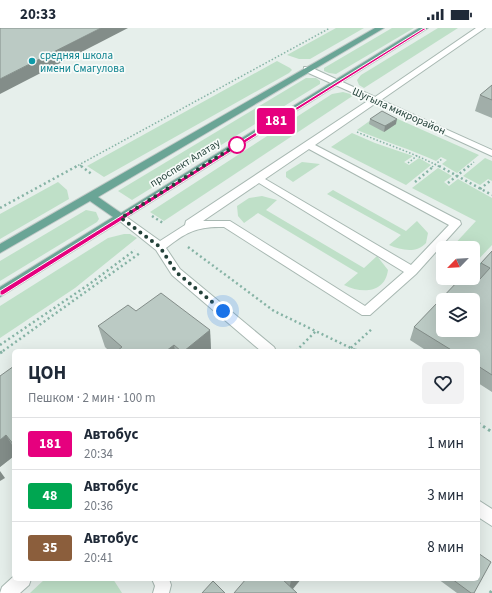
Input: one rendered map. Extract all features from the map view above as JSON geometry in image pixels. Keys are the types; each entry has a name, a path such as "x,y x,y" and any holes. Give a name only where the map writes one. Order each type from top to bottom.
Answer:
{"main road":[{"name":"проспект Алатау","path":"0,249 307,69 380,28"},
{"name":"проспект Алатау","path":"0,293 424,28"},
{"path":"90,196 121,218"}],"street":[{"path":"155,243 174,236 259,180 481,28"},
{"name":"Шугыла микрорайон","path":"307,69 490,152"},
{"path":"183,229 210,223 226,224 366,312 412,270 456,224 309,145"},
{"path":"259,180 412,270"},
{"path":"121,218 155,243 176,272 268,349"},
{"path":"480,509 492,518"},
{"path":"8,593 20,581"},
{"path":"161,581 163,585 161,593"}],"path":[{"path":"0,208 330,28"},
{"path":"350,130 418,155 492,194"},
{"path":"448,183 490,152"},
{"path":"408,163 418,155"},
{"path":"399,194 442,159"},
{"path":"80,165 95,176"},
{"path":"480,189 490,181"},
{"path":"0,353 155,243 165,225 147,212"},
{"path":"174,236 274,311 354,349"},
{"path":"0,345 88,285 155,243"},
{"path":"298,349 316,331"},
{"path":"480,423 492,432"}],"green space":[{"path":"336,28 364,28 310,59 299,59 287,55"},
{"path":"392,28 414,28 336,74 324,71 324,68"},
{"path":"438,28 458,28 364,88 359,85 357,80 361,75"},
{"path":"277,61 292,70 104,177 87,166"},
{"path":"306,78 316,78 320,81 320,84 132,200 118,191"},
{"path":"343,92 354,95 164,221 150,212 332,94"},
{"path":"382,112 479,155 457,173 442,164 447,160 441,157 436,161 357,130"},
{"path":"352,133 375,143 413,156 404,162 409,165 419,158 431,165 406,185 331,147"},
{"path":"485,158 492,161 492,181 488,179 480,185 463,176"},
{"path":"302,162 320,164 293,182 286,177 286,172"},
{"path":"438,168 452,176 444,182 449,186 458,179 492,198 492,245 480,258 480,241 457,241 476,221 412,188"},
{"path":"58,182 67,190 69,199 0,239 0,214"},
{"path":"333,190 406,231 417,221 428,233 426,243 418,249 413,250 389,245 401,235 327,194"},
{"path":"262,196 277,200 266,210 364,268 377,256 388,270 386,278 378,287 372,290 358,290 351,288 344,285 358,273 258,213 244,223 238,216 237,206 249,198"},
{"path":"86,210 96,212 99,219 97,222 0,281 0,261"},
{"path":"130,234 137,238 75,288 0,338 0,306 108,238"},
{"path":"43,581 114,581 122,593 30,593"}],"building":[{"name":"средняя школа имени Смагулова","path":"0,28 101,28 0,79"},
{"path":"492,85 492,100 480,95"},
{"path":"382,111 397,119 385,126 370,119"},
{"path":"492,251 492,375 480,367 480,349 450,349 414,327 436,304 436,337 480,337 480,293 447,293 454,285 480,285 480,279 490,268 481,263"},
{"path":"161,293 210,330 186,349 179,349 174,345 169,349 120,349 122,347 98,326 128,305 136,311"},
{"path":"12,367 12,442 6,435 0,440 0,376"},
{"path":"480,554 491,562 474,593 471,593 455,581 480,581"},
{"path":"213,581 225,593 202,593"},
{"path":"244,581 284,581 297,593 234,593"}],"bus line":[{"name":"181","path":"0,293 424,28"}],"place":[{"name":"средняя школа имени Смагулова","path":"32,61"}],"route":[{"path":"223,311 176,272 160,247 121,218 241,142 237,145"}]}
